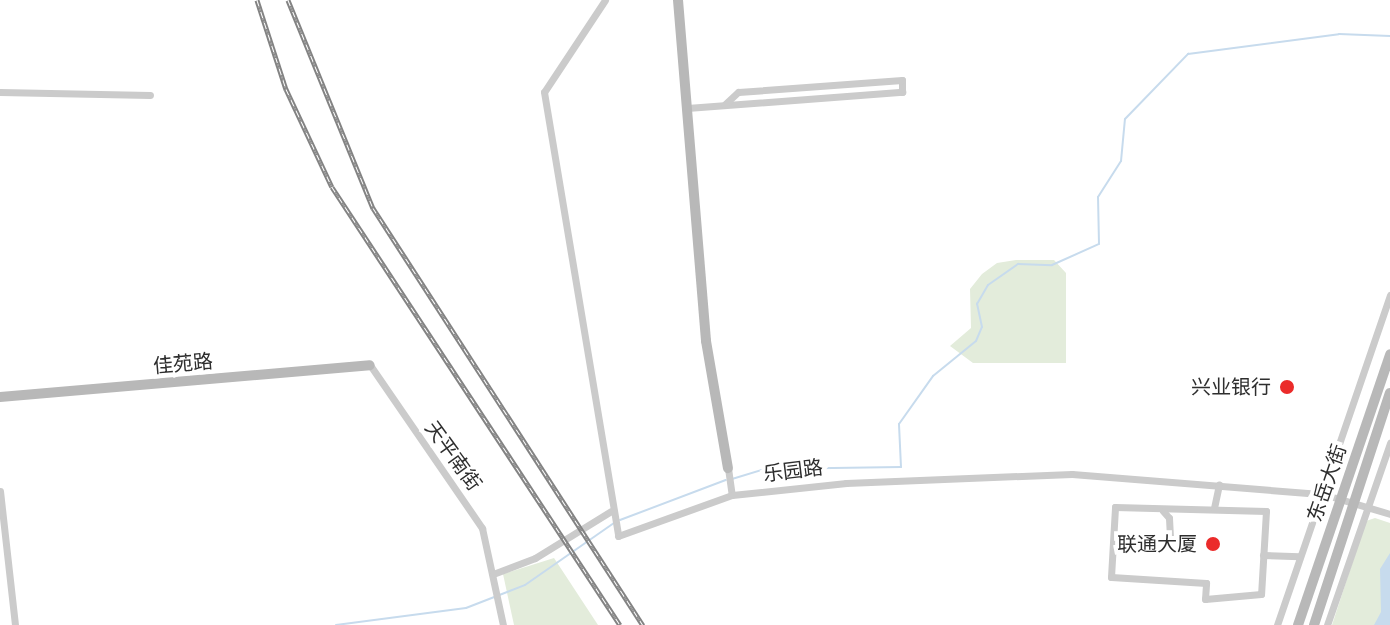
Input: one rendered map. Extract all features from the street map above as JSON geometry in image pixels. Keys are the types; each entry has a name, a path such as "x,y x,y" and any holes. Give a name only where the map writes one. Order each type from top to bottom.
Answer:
{"street":[{"path":"493,574 535,558 612,514 560,166 544,92 605,0"},
{"path":"678,0 706,341 732,491"},
{"path":"687,108 902,92 902,80 738,92 725,104"},
{"path":"0,92 150,95"},
{"path":"1277,625 1390,295"},
{"name":"东岳大街","path":"1298,625 1390,354"},
{"name":"佳苑路","path":"0,397 370,365"},
{"name":"天平南街","path":"370,365 482,528 503,625"},
{"name":"东岳大街","path":"1314,625 1390,393"},
{"path":"1327,625 1390,443"},
{"name":"乐园路","path":"612,514 618,536 732,491 1072,474 1323,494 1355,502 1367,510"},
{"path":"1214,508 1219,485"},
{"path":"0,491 15,625"},
{"path":"1115,507 1163,511 1214,508 1266,511 1257,597 1205,599 1206,583 1111,577 1115,507"},
{"path":"1367,510 1390,514"},
{"path":"1163,511 1169,518 1170,539"},
{"path":"1263,555 1299,556"}],"green space":[{"path":"1054,260 1066,273 1066,363 973,363 950,346 971,328 970,289 982,274 997,263"},
{"path":"1375,518 1390,523 1390,625 1332,625 1366,521"},
{"path":"554,558 598,625 514,625 503,574"}],"water":[{"path":"1390,553 1390,625 1374,625 1381,612 1380,569"}],"waterway":[{"path":"732,479 765,469 901,467 899,424 933,376 976,341 982,327 977,304 988,285 1018,264 1052,265 1099,244 1098,197 1121,161 1125,119 1188,54 1339,34 1390,36"},
{"path":"620,520 726,480"},
{"path":"336,625 466,608 525,585 614,523"}],"railway":[{"path":"257,0 286,89 332,187 620,625"},
{"path":"288,0 373,208 643,625"}],"place":[{"name":"兴业银行","path":"1287,387"},
{"name":"联通大厦","path":"1213,544"}]}
